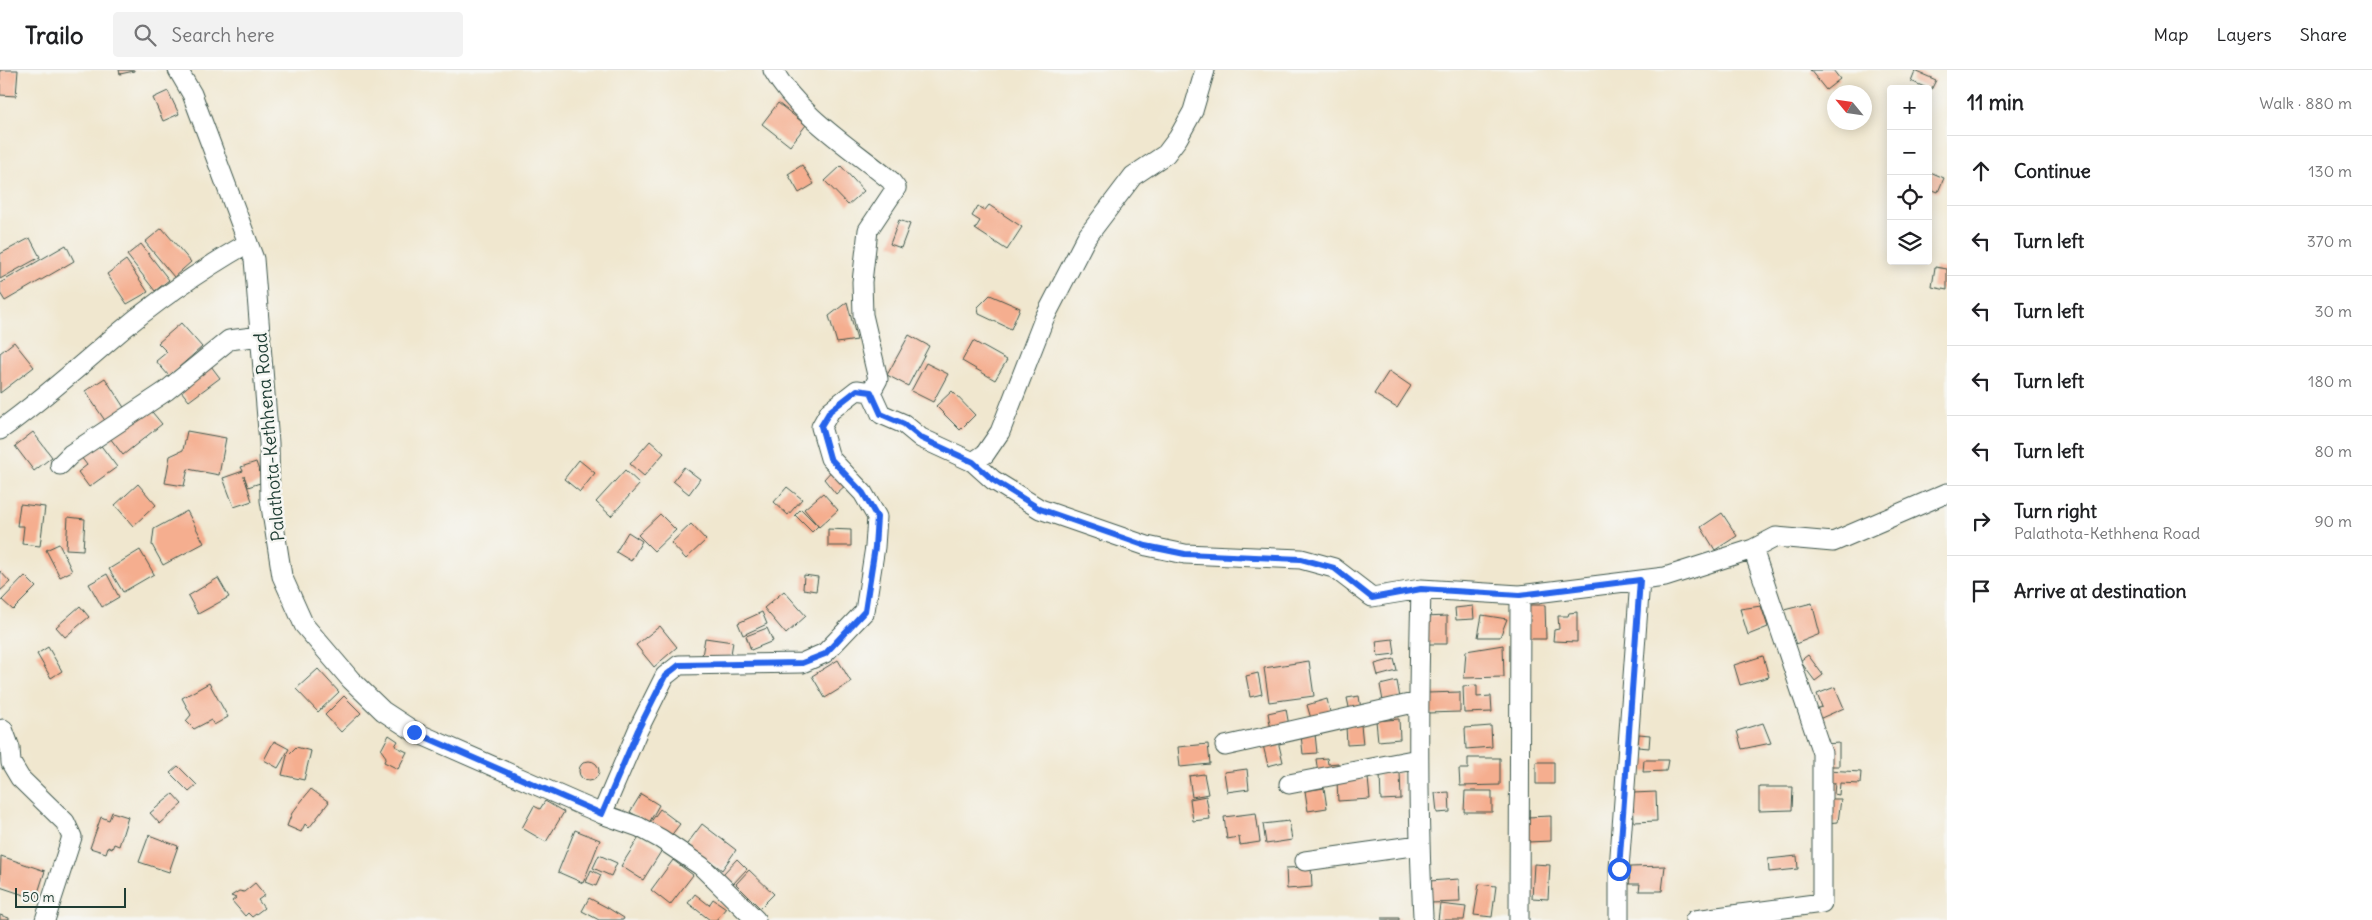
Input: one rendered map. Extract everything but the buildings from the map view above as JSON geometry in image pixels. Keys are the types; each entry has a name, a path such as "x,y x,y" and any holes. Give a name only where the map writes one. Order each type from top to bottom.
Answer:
{"street":[{"name":"Palathota-Kethhena Road","path":"178,70 192,94 254,259 269,443 270,500 282,576 304,625 351,680 383,712 414,732 602,814 646,831 701,866 756,920"},
{"path":"773,70 782,86 805,112 890,180 896,188 868,230 862,282 863,315 878,379 871,392"},
{"path":"973,462 985,454 1000,432 1044,319 1086,238 1133,176 1166,154 1178,138 1192,111 1205,70"},
{"path":"0,430 52,391 109,341 161,300 213,263 248,243"},
{"path":"60,465 71,454 166,391 229,340 261,336"},
{"path":"602,814 638,730 665,676 679,665 802,663 825,654 865,611 875,547 877,517 863,493 830,458 821,426 830,411 857,390 871,392"},
{"path":"871,392 881,414 904,424 921,438 973,462 993,480 1040,509 1146,546 1185,554 1301,559 1334,568 1372,598 1421,589 1520,595 1665,577 1753,549 1776,537 1833,542 1947,493"},
{"path":"1695,920 1822,903 1822,753 1753,549"},
{"path":"1619,920 1619,869 1640,580"},
{"path":"1421,589 1418,759 1422,916"},
{"path":"1519,920 1520,595"},
{"path":"1225,746 1418,702"},
{"path":"4,729 10,748 11,763 20,778 65,822 72,837 45,920"},
{"path":"1289,784 1418,759"},
{"path":"1305,861 1419,845"}],"route":[{"path":"414,732 602,814 638,730 665,676 679,665 802,663 825,654 865,611 875,547 877,517 863,493 830,458 821,426 830,411 857,390 871,392 881,414 904,424 921,438 973,462 993,480 1040,509 1146,546 1185,554 1301,559 1334,568 1372,598 1421,589 1520,595 1640,580 1619,869"}]}
